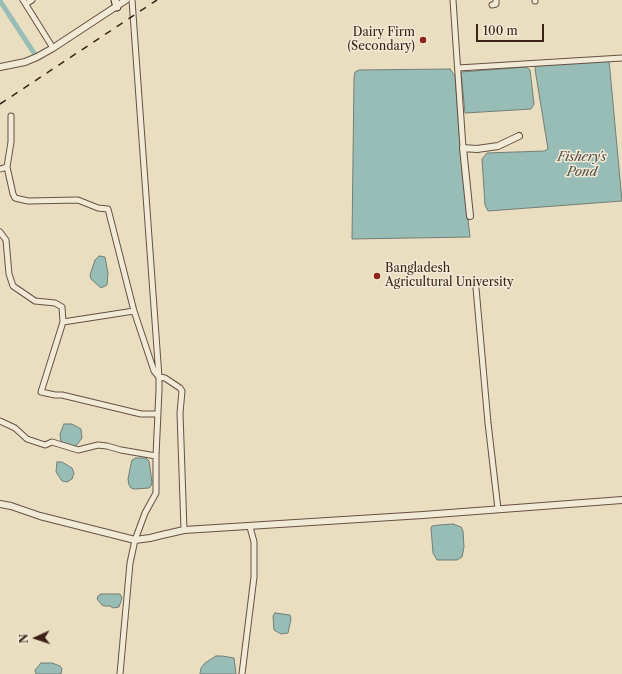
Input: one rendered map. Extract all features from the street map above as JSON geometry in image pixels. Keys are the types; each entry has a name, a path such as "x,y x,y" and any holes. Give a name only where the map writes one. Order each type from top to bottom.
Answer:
{"street":[{"path":"32,0 24,2 53,48"},
{"path":"0,67 25,62 53,48 116,3 126,0"},
{"path":"120,674 130,563 135,540 145,513 156,493 159,390 132,0"},
{"path":"453,0 470,216"},
{"path":"458,68 622,58"},
{"path":"11,116 11,142 7,167 15,198 28,201 78,200 98,208 108,209 134,311 154,371 159,377 165,378 182,391 180,413 182,432 184,530"},
{"path":"464,148 477,149 498,146 519,136"},
{"path":"0,168 7,167"},
{"path":"0,232 6,240 12,286 35,301 55,303 62,308 63,322 41,392 62,395 140,414 158,414"},
{"path":"476,288 488,423 498,509"},
{"path":"63,322 134,311"},
{"path":"0,421 15,428 27,439 45,445 52,442 78,450 98,445 156,456"},
{"path":"0,504 11,506 40,516 135,540 184,530 250,527 622,500"},
{"path":"242,674 254,577 254,542 250,527"}],"water":[{"name":"Fishery's Pond","path":"609,60 622,201 488,211 485,205 482,159 487,153 544,151 548,149 535,69 536,66 538,64"},
{"path":"526,67 530,70 534,104 531,109 465,113 461,72"},
{"path":"450,69 455,76 461,159 470,237 352,239 355,72 359,70"},
{"path":"99,256 105,257 108,273 107,285 101,288 91,279 90,275 95,260"},
{"path":"64,424 72,424 81,429 82,438 76,446 61,442 60,434"},
{"path":"136,458 146,458 149,461 152,482 149,488 135,489 131,488 129,485 128,479 132,460"},
{"path":"57,462 62,462 72,468 74,473 72,479 67,482 62,481 56,472"},
{"path":"453,524 461,527 463,531 464,547 462,557 457,560 437,560 433,553 431,528 432,526"},
{"path":"101,594 120,594 122,598 119,607 113,608 102,605 97,599"},
{"path":"275,613 290,615 291,619 288,633 281,634 274,630 273,616"},
{"path":"216,656 234,658 236,674 200,674 201,668 205,663"},
{"path":"41,663 52,663 60,666 62,669 61,674 36,674 35,670"}],"waterway":[{"path":"0,1 34,53"}],"railway":[{"path":"0,104 157,0"}],"place":[{"name":"Dairy Firm (Secondary)","path":"423,40"},
{"name":"Bangladesh Agricultural University","path":"377,276"}]}
